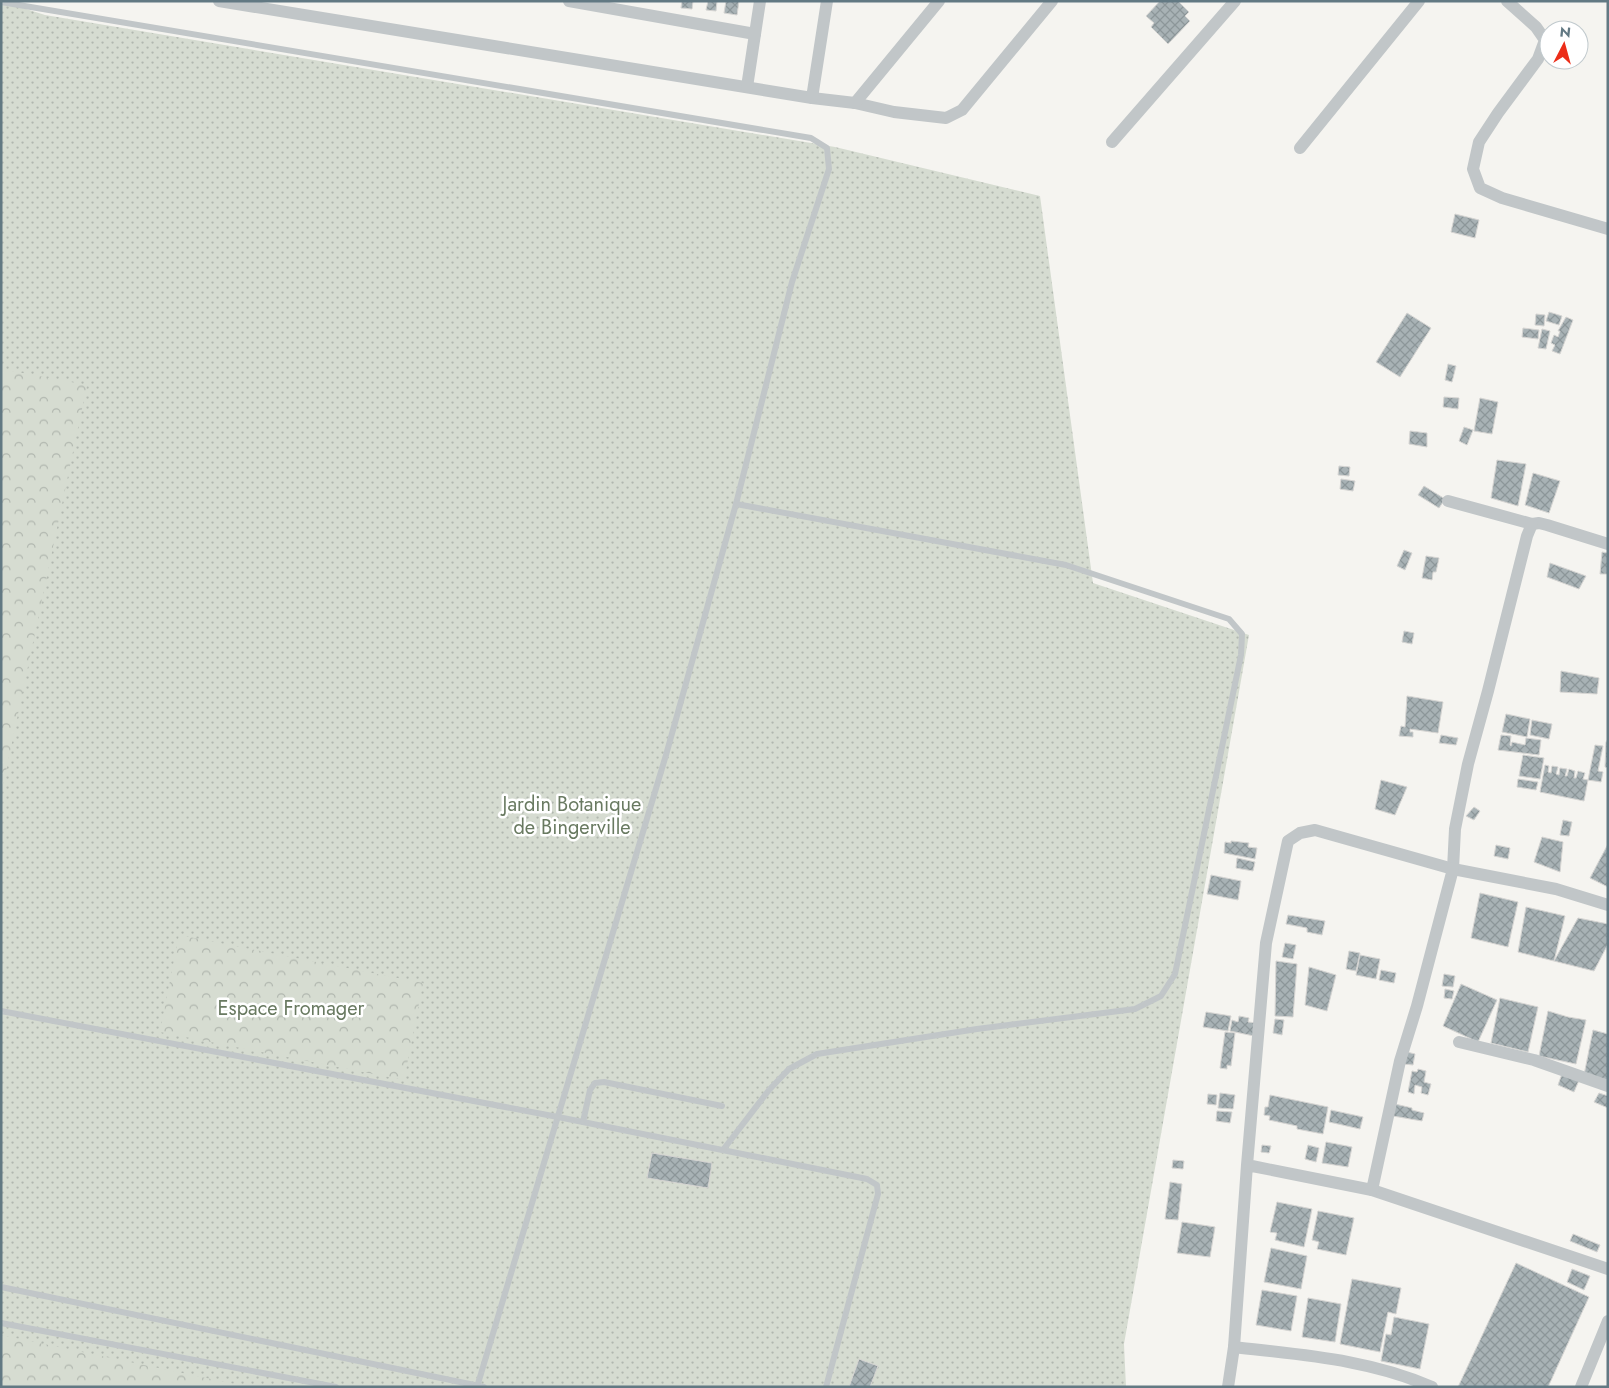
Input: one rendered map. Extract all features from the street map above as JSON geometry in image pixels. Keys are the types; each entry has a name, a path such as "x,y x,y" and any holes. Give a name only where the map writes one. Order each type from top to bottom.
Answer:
{"street":[{"path":"219,1 258,4 812,98 855,103 894,112 946,118 962,110 1052,1"},
{"path":"569,1 639,7 755,34"},
{"path":"747,87 760,1"},
{"path":"812,98 827,1"},
{"path":"855,103 940,1"},
{"path":"1112,142 1235,1"},
{"path":"1300,148 1419,1"},
{"path":"1507,1 1536,27 1545,40 1538,59 1479,142 1473,168 1480,188 1502,198 1608,229"},
{"path":"1448,501 1532,524 1547,525 1608,544"},
{"path":"1372,1190 1400,1061 1417,1006 1453,869 1455,829 1468,764 1526,536 1532,524"},
{"path":"1228,1387 1234,1347 1266,943 1288,840 1300,833 1315,830 1453,869 1556,889 1608,905"},
{"path":"1459,1042 1534,1060 1608,1086"},
{"path":"1247,1165 1372,1190 1608,1269"},
{"path":"1581,1387 1608,1321"},
{"path":"1234,1347 1336,1359 1378,1368 1432,1387"}],"lane":[{"path":"1,2 811,138 827,148 829,170 792,282 736,504 666,755 479,1386 1,1287"},
{"path":"723,1150 769,1090 789,1069 817,1054 977,1029 1135,1009 1161,996 1175,974 1241,655 1242,634 1229,619 1066,566 736,504"},
{"path":"1,1011 558,1117 868,1179 877,1185 878,1194 826,1387"},
{"path":"582,1122 590,1090 594,1083 604,1082 722,1106"},
{"path":"1,1323 336,1387"}],"green space":[{"name":"Jardin Botanique de Bingerville","path":"1,1 45,15 835,147 1040,196 1093,583 1249,635 1124,1344 1126,1387 1,1387"},
{"path":"1,369 87,385 1,795"},
{"name":"Espace Fromager","path":"179,935 423,983 404,1080 160,1032"},
{"path":"1,1335 249,1387 1,1387"}],"building":[{"path":"682,1 693,1 692,9 681,8"},
{"path":"708,1 717,1 716,11 706,10"},
{"path":"726,1 739,1 737,15 724,13"},
{"path":"1160,1 1178,1 1189,12 1185,16 1190,21 1168,44 1151,27 1154,23 1146,16"},
{"path":"1455,214 1479,220 1475,238 1451,232"},
{"path":"1549,312 1562,316 1559,325 1546,321"},
{"path":"1407,313 1431,328 1400,377 1376,362"},
{"path":"1536,314 1545,315 1544,326 1535,325"},
{"path":"1566,317 1573,320 1560,354 1552,351 1555,345 1551,343 1554,335 1558,337 1560,331 1558,331"},
{"path":"1523,328 1539,330 1538,339 1522,337"},
{"path":"1542,329 1550,331 1546,349 1538,348"},
{"path":"1448,364 1456,366 1452,382 1445,380"},
{"path":"1444,397 1459,398 1458,409 1443,407"},
{"path":"1480,398 1498,402 1492,434 1474,431"},
{"path":"1464,427 1473,430 1467,445 1459,441"},
{"path":"1410,431 1427,433 1427,447 1409,444"},
{"path":"1497,460 1526,464 1518,506 1491,498"},
{"path":"1339,466 1350,467 1349,476 1338,475"},
{"path":"1533,473 1560,481 1549,513 1525,505"},
{"path":"1341,479 1355,481 1353,491 1340,489"},
{"path":"1424,486 1445,499 1439,508 1418,495"},
{"path":"1404,550 1412,553 1405,570 1397,566"},
{"path":"1602,552 1608,553 1608,574 1600,574"},
{"path":"1426,556 1439,558 1432,580 1422,578"},
{"path":"1550,563 1586,576 1579,589 1547,577"},
{"path":"1404,631 1414,633 1412,644 1402,642"},
{"path":"1561,671 1599,678 1597,694 1560,692"},
{"path":"1407,696 1443,702 1438,733 1410,729 1410,732 1413,732 1413,737 1399,736 1401,726 1405,727"},
{"path":"1506,714 1530,719 1527,737 1502,732"},
{"path":"1532,720 1552,724 1549,739 1530,735"},
{"path":"1441,735 1458,738 1456,745 1439,743"},
{"path":"1501,735 1511,736 1511,746 1512,742 1525,745 1526,738 1541,740 1539,755 1498,750"},
{"path":"1608,739 1608,768 1605,767 1606,742"},
{"path":"1595,745 1603,746 1598,771 1603,772 1601,782 1588,780"},
{"path":"1523,755 1544,758 1540,779 1519,776"},
{"path":"1545,765 1549,766 1548,772 1551,773 1552,766 1558,767 1556,774 1559,775 1560,768 1567,769 1565,776 1567,776 1569,769 1575,771 1574,778 1576,778 1578,771 1585,773 1583,779 1588,780 1584,801 1540,792"},
{"path":"1518,779 1538,782 1536,790 1517,787"},
{"path":"1381,780 1407,787 1395,815 1375,809"},
{"path":"1474,807 1480,811 1474,820 1466,816"},
{"path":"1563,820 1572,822 1569,836 1560,835"},
{"path":"1542,837 1563,842 1560,872 1534,862"},
{"path":"1231,841 1249,843 1248,847 1257,848 1255,859 1224,853 1225,842 1231,843"},
{"path":"1608,844 1608,887 1590,878"},
{"path":"1496,845 1510,848 1508,859 1494,856"},
{"path":"1237,858 1255,862 1253,871 1236,868"},
{"path":"1211,875 1241,881 1238,900 1207,894"},
{"path":"1480,893 1518,902 1508,947 1471,938"},
{"path":"1526,907 1565,916 1554,961 1518,952"},
{"path":"1288,915 1325,921 1322,935 1307,932 1307,928 1286,924"},
{"path":"1578,918 1608,924 1608,944 1594,971 1554,961"},
{"path":"1285,943 1296,945 1293,959 1282,957"},
{"path":"1349,951 1360,953 1356,971 1346,969"},
{"path":"1360,955 1380,959 1376,979 1356,975"},
{"path":"1276,961 1297,964 1293,1017 1275,1016"},
{"path":"1309,967 1336,975 1327,1011 1305,1005"},
{"path":"1381,970 1396,973 1394,983 1379,980"},
{"path":"1444,974 1455,976 1453,987 1442,986"},
{"path":"1461,984 1497,1000 1478,1042 1443,1026"},
{"path":"1445,989 1454,991 1452,999 1444,998"},
{"path":"1500,998 1538,1007 1528,1052 1491,1043"},
{"path":"1548,1011 1586,1020 1576,1064 1539,1056"},
{"path":"1206,1012 1231,1016 1228,1031 1203,1027"},
{"path":"1239,1016 1249,1018 1248,1022 1257,1023 1254,1036 1230,1031 1232,1020 1238,1022"},
{"path":"1275,1019 1284,1020 1282,1035 1273,1033"},
{"path":"1593,1030 1608,1034 1608,1080 1584,1075"},
{"path":"1225,1032 1235,1033 1231,1066 1227,1065 1227,1069 1220,1068"},
{"path":"1407,1052 1415,1054 1413,1065 1404,1064"},
{"path":"1418,1069 1426,1071 1424,1082 1431,1084 1428,1095 1421,1093 1422,1087 1415,1085 1414,1094 1408,1092 1412,1071 1417,1072"},
{"path":"1563,1071 1580,1078 1574,1092 1558,1085"},
{"path":"1220,1093 1235,1095 1233,1109 1218,1108"},
{"path":"1599,1093 1608,1096 1608,1108 1594,1102"},
{"path":"1208,1094 1217,1095 1216,1105 1207,1104"},
{"path":"1270,1095 1328,1107 1323,1134 1297,1129 1297,1126 1269,1120 1270,1116 1264,1115 1265,1107 1268,1107"},
{"path":"1395,1104 1424,1113 1422,1121 1393,1116"},
{"path":"1331,1110 1363,1117 1360,1129 1329,1122"},
{"path":"1217,1111 1232,1112 1230,1123 1216,1121"},
{"path":"1326,1142 1352,1147 1348,1167 1322,1163"},
{"path":"1262,1145 1271,1146 1269,1153 1261,1152"},
{"path":"1308,1145 1319,1148 1316,1162 1305,1159"},
{"path":"652,1153 712,1163 708,1188 647,1178"},
{"path":"1173,1160 1184,1161 1183,1169 1172,1168"},
{"path":"1170,1182 1182,1184 1178,1220 1165,1219"},
{"path":"1277,1202 1312,1209 1304,1247 1275,1240 1277,1233 1270,1232"},
{"path":"1318,1211 1354,1218 1346,1255 1317,1249 1319,1242 1312,1240"},
{"path":"1182,1222 1215,1227 1210,1257 1177,1253"},
{"path":"1573,1234 1600,1245 1597,1252 1570,1241"},
{"path":"1271,1248 1307,1256 1301,1289 1264,1282"},
{"path":"1516,1263 1589,1297 1548,1387 1458,1387"},
{"path":"1572,1269 1590,1276 1584,1290 1567,1282"},
{"path":"1352,1279 1401,1288 1396,1314 1388,1312 1380,1352 1340,1344"},
{"path":"1262,1290 1297,1296 1291,1331 1256,1325"},
{"path":"1308,1298 1341,1304 1335,1342 1302,1337"},
{"path":"1394,1317 1429,1324 1420,1369 1381,1361 1386,1334 1391,1335"},
{"path":"859,1359 878,1366 870,1387 849,1387"}]}
